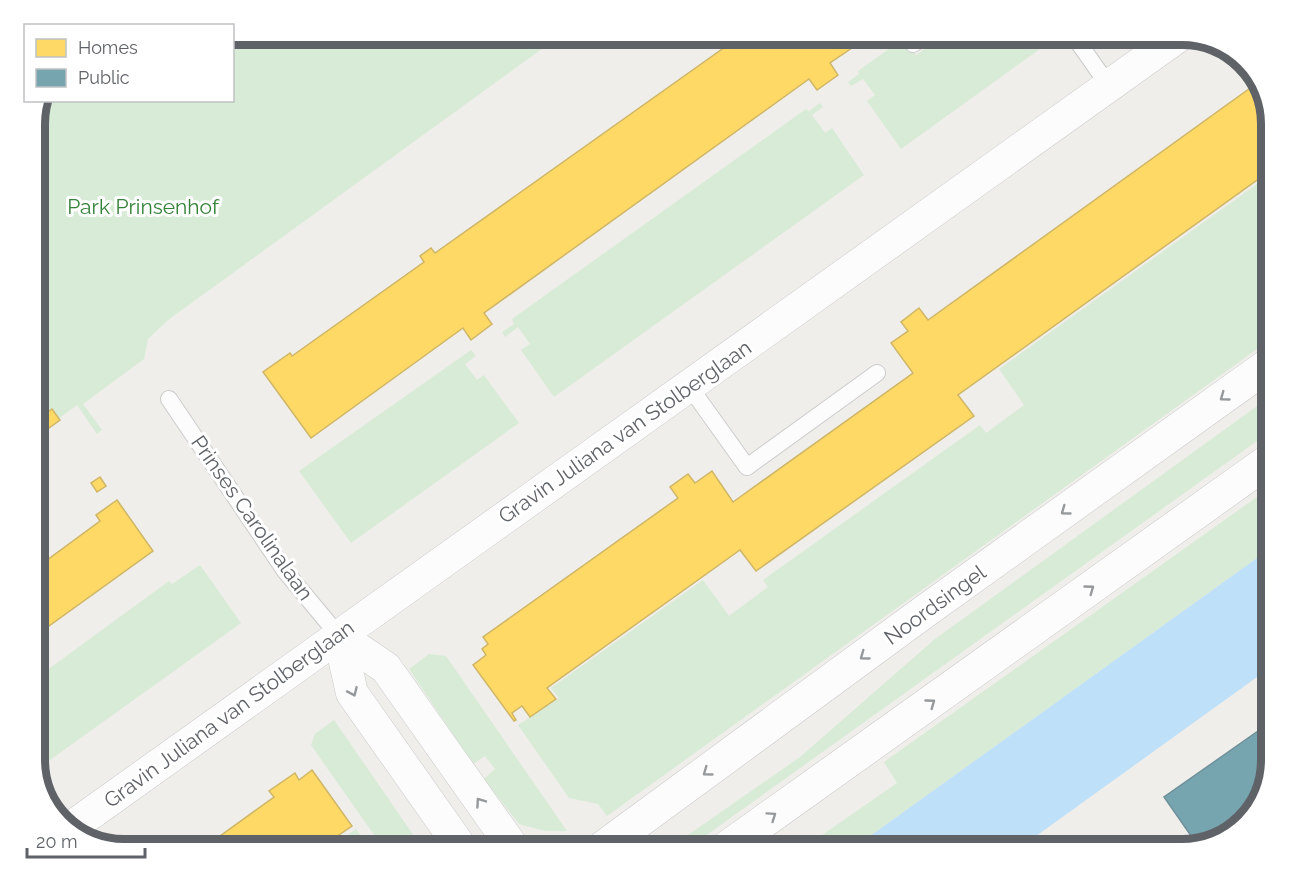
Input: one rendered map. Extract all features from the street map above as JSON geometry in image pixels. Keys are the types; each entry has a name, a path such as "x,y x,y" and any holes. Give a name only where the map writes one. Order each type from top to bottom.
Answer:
{"main road":[{"name":"Noordsingel","path":"615,839 1261,371"},
{"path":"739,839 1261,467"}],"street":[{"name":"Gravin Juliana van Stolberglaan","path":"77,823 1165,45"},
{"name":"Prinses Carolinalaan","path":"339,636 352,693 455,839"},
{"name":"Prinses Carolinalaan","path":"339,636 386,668 507,839"}],"lane":[{"path":"1081,45 1109,86"},
{"path":"689,386 747,467 877,373"},
{"name":"Prinses Carolinalaan","path":"169,399 285,571 339,636"}],"green space":[{"name":"Park Prinsenhof","path":"234,45 547,45 168,320 148,339 144,359 83,404 102,430 97,434 77,405 45,429 45,119 49,102 234,102"},
{"path":"894,45 909,45 916,55 930,45 1045,45 901,149 867,101 875,95 863,79 851,86 848,82 859,74 858,71"},
{"path":"820,103 823,107 812,115 825,133 832,128 864,175 554,397 521,350 530,344 518,327 505,337 502,332 514,324 512,319 806,109 809,111"},
{"path":"1261,181 1261,346 607,816 598,804 569,798 518,725 559,698 551,688 703,580 729,616 768,587 763,580 980,425 986,433 1024,405 999,369"},
{"path":"471,350 476,356 465,364 477,380 484,375 519,423 351,543 299,471"},
{"path":"1261,403 1261,438 701,839 682,839 800,757 935,639"},
{"path":"1261,494 1261,555 866,839 816,839 897,783 884,762"},
{"path":"200,565 241,623 45,764 45,672 169,581 172,584"},
{"path":"429,654 446,656 567,831 545,831 519,824 484,779 495,769 485,756 473,764 409,669"},
{"path":"334,720 416,839 377,839 311,745 315,734"},
{"path":"356,829 364,839 342,839"}],"water":[{"path":"1261,555 1261,674 1032,839 866,839"}],"building: Homes":[{"path":"728,45 856,45 830,63 838,75 817,90 809,79 484,313 492,324 471,340 463,328 311,438 263,372 290,353 292,356 424,262 420,256 431,248 435,253"},
{"path":"1251,87 1260,114 1261,177 958,395 974,416 756,571 740,550 547,688 556,699 530,717 522,706 512,713 516,720 514,721 473,665 486,655 482,649 488,644 483,637 678,498 670,487 688,474 695,483 712,471 733,502 913,373 891,343 908,331 901,322 919,308 928,320"},
{"path":"52,409 60,420 45,431 45,414"},
{"path":"100,477 106,486 97,492 91,483"},
{"path":"117,500 153,551 45,629 45,562 100,521 96,515"},
{"path":"312,770 352,826 333,839 216,839 274,797 269,791 295,773 299,780"}],"building: Public":[{"path":"1261,729 1260,770 1253,795 1248,804 1226,826 1192,838 1164,797"}]}
